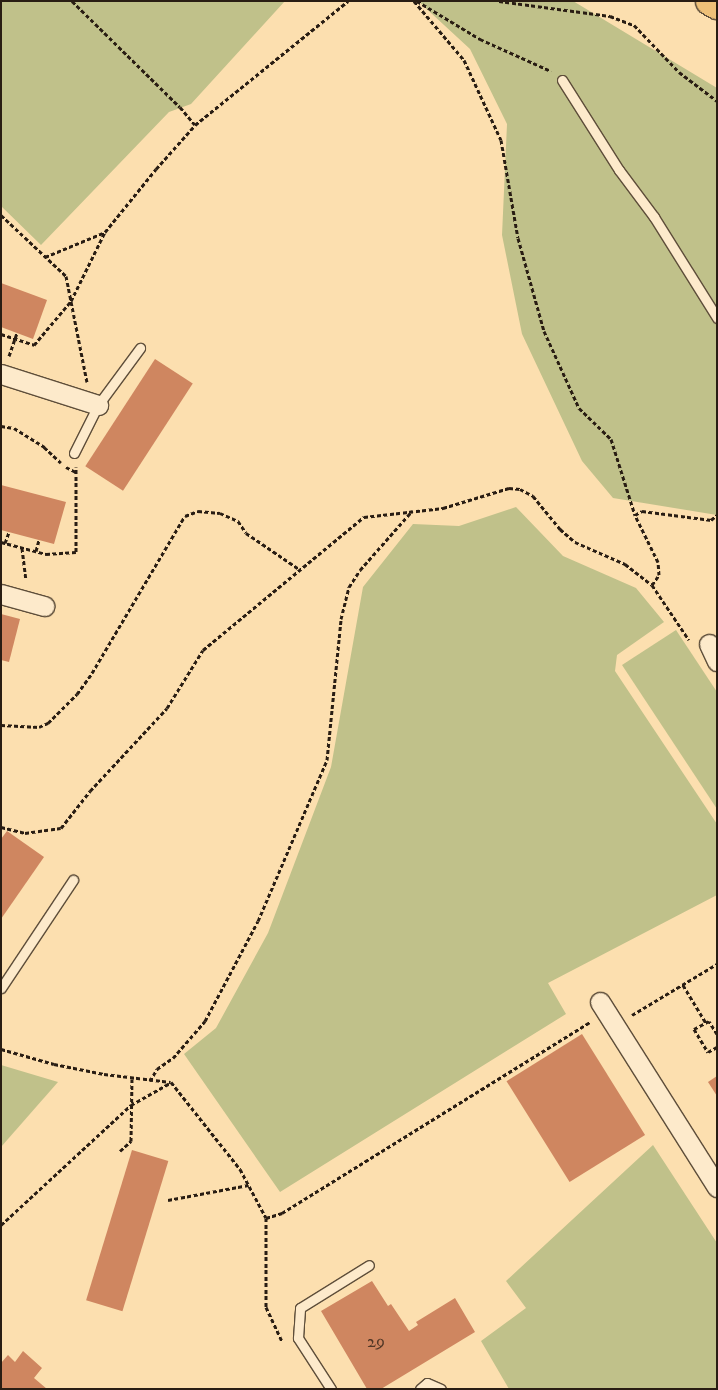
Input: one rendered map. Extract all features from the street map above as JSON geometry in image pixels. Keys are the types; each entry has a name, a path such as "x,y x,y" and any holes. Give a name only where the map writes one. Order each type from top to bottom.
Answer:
{"main road":[{"path":"710,1 717,5"}],"street":[{"path":"1,374 90,403"},
{"path":"1,594 36,604"},
{"path":"607,1013 717,1186"}],"lane":[{"path":"562,80 619,170 654,217 717,318"},
{"path":"74,453 90,403 140,348"},
{"path":"1,988 73,880"},
{"path":"331,1389 298,1338 300,1308 369,1265"},
{"path":"420,1389 427,1383 441,1389"}],"path":[{"path":"72,1 180,107 195,125"},
{"path":"1,334 34,345 71,302 105,232 156,169 195,125 348,1"},
{"path":"416,1 480,39 557,74 562,80"},
{"path":"416,1 464,60 501,140 518,238 544,331 579,408 612,439 635,515 658,562 659,575 652,585"},
{"path":"499,1 610,16 634,25 679,72 717,101"},
{"path":"1,215 66,276 90,403"},
{"path":"45,257 105,232"},
{"path":"1,426 14,428 44,447 69,471 76,472"},
{"path":"1,826 25,833 61,828 90,791 167,708 203,650 364,517 412,510 443,508 509,488 520,489 533,496 560,528 575,542 625,564 652,585 692,644 713,652"},
{"path":"150,1081 157,1068 173,1058 205,1020 258,921 327,760 341,618 349,587 366,563 412,510"},
{"path":"635,515 642,510 711,520 717,515"},
{"path":"1,725 39,726 48,722 77,694 92,673 185,516 198,511 220,513 238,521 246,533 299,569"},
{"path":"5,543 8,532"},
{"path":"36,551 39,540"},
{"path":"22,548 36,604"},
{"path":"266,1218 282,1214 607,1013 683,985 717,964"},
{"path":"683,985 706,1023"},
{"path":"717,1034 709,1021 694,1029 708,1052 717,1047"},
{"path":"1,1049 54,1064 132,1079 171,1082 235,1162 266,1218 266,1307 283,1343"},
{"path":"120,1151 131,1141 132,1079"},
{"path":"1,1225 131,1105 171,1082"},
{"path":"168,1200 249,1185"}],"green space":[{"path":"1,1 285,1 191,104 169,112 41,245 1,206"},
{"path":"418,1 573,1 717,88 717,515 613,498 582,461 522,334 502,235 507,124 470,49"},
{"path":"516,507 563,556 636,588 664,622 617,655 615,671 717,824 717,895 548,983 566,1014 280,1192 184,1054 216,1028 268,933 331,767 363,587 413,524 459,526"},
{"path":"676,630 717,692 717,809 622,665"},
{"path":"1,1065 58,1082 1,1147"},
{"path":"653,1145 717,1243 717,1389 509,1389 481,1341 526,1308 506,1281"}],"building":[{"path":"1,283 47,300 33,339 1,327"},
{"path":"155,359 193,384 123,491 85,466"},
{"path":"1,485 66,502 54,544 1,530"},
{"path":"1,614 20,619 9,662 1,660"},
{"path":"7,831 44,857 1,919 1,839"},
{"path":"582,1034 645,1135 570,1182 507,1081"},
{"path":"717,1076 717,1096 708,1082"},
{"path":"132,1150 168,1161 122,1311 86,1300"},
{"path":"372,1281 388,1306 391,1304 409,1331 418,1325 416,1322 455,1298 475,1332 381,1389 367,1389 321,1311"},
{"path":"23,1351 42,1368 34,1378 47,1389 1,1389 1,1363 8,1355 15,1362"}]}
